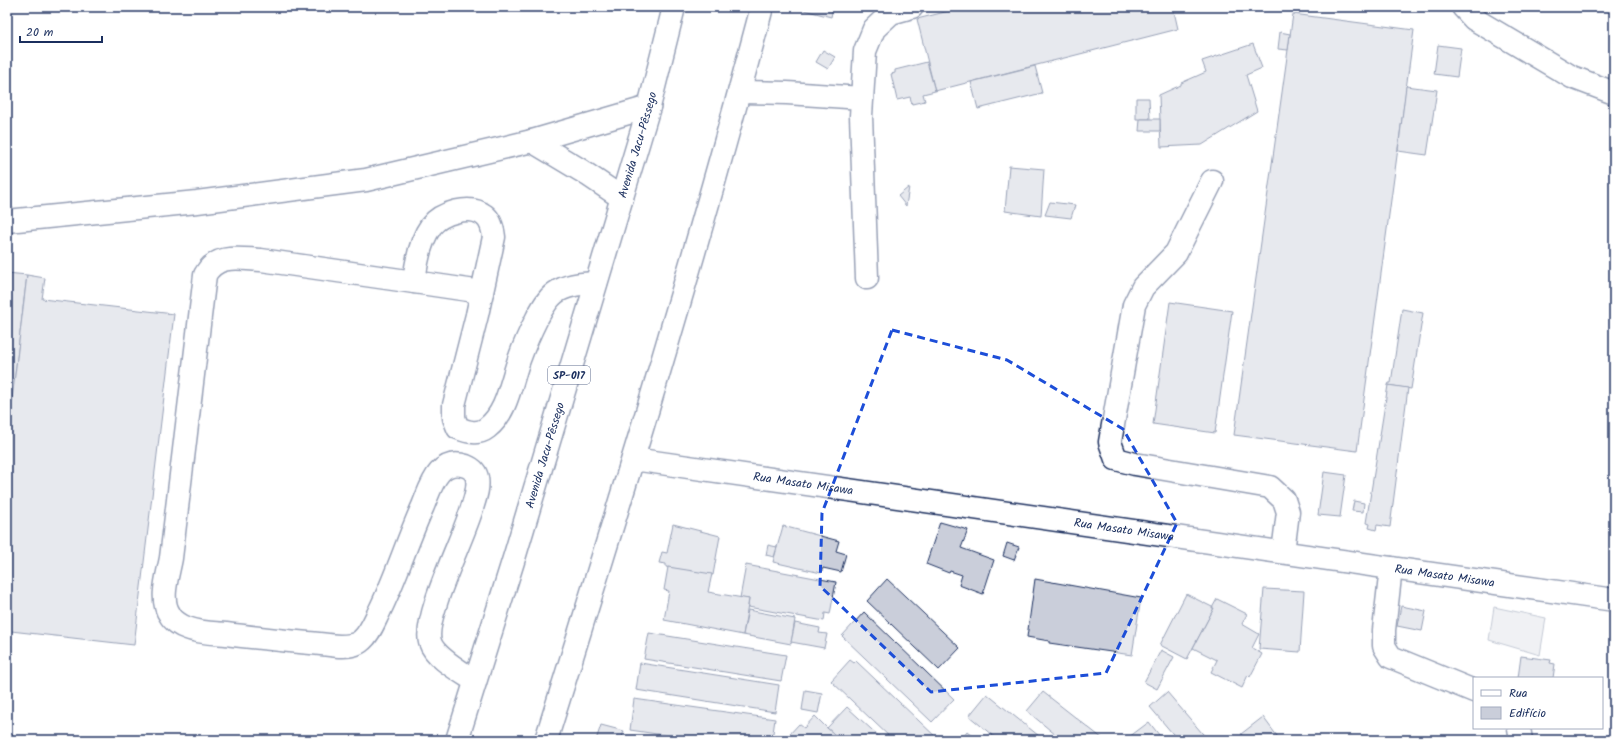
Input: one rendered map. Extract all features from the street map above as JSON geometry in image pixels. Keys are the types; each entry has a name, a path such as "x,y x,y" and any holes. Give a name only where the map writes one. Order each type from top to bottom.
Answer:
{"main road":[{"name":"Avenida Jacu-Pêssego","path":"457,740 622,198 674,7"},
{"path":"546,740 633,459 740,92 762,7"},
{"path":"868,278 861,116 865,51 874,29 891,13 912,7"},
{"path":"1463,7 1474,19 1572,77 1614,93"},
{"path":"740,92 862,98"},
{"path":"7,220 197,202 366,180 532,141 648,107"},
{"path":"532,141 582,171 622,198"},
{"path":"1212,181 1176,253 1143,287 1134,305 1110,442 1116,459 1135,464 1270,487 1284,500 1288,512 1283,552"},
{"path":"414,282 421,248 431,226 450,213 470,211 483,214 488,219 493,230 492,245 454,405 454,418 458,428 468,432 477,432 487,428 501,411 519,357 530,330 545,304 554,293 564,288 596,283"},
{"path":"475,681 439,656 434,650 430,636 431,622 436,604 471,513 478,488 477,476 472,468 464,465 444,467 439,473 422,509 383,603 369,631 361,641 354,645 331,645 185,628 175,621 169,614 165,602 201,299 205,275 212,264 238,258 261,260 482,292"},
{"name":"Rua Masato Misawa","path":"633,459 1614,600"},
{"path":"1391,568 1384,630 1384,646 1391,657 1473,691"},
{"path":"1519,729 1521,740"}],"highlighted area":[{"path":"892,330 1007,360 1123,429 1177,523 1106,673 931,692 820,586 822,513"}],"shaded area":[{"path":"1494,607 1546,618 1540,655 1489,640"}],"building":[{"path":"801,7 833,7 831,17 800,9"},
{"path":"965,7 1173,7 1178,29 935,91 917,19"},
{"path":"1293,14 1414,30 1357,451 1234,435"},
{"path":"1280,32 1290,34 1288,50 1278,49"},
{"path":"1253,44 1262,68 1246,75 1257,111 1202,145 1161,147 1159,95 1206,72 1202,61"},
{"path":"1438,45 1461,48 1457,77 1434,74"},
{"path":"823,50 835,57 828,69 816,62"},
{"path":"927,62 935,91 923,94 925,101 912,104 910,97 897,100 891,74 895,73 895,70"},
{"path":"1035,66 1042,93 978,109 971,82"},
{"path":"1406,86 1437,90 1427,155 1398,151"},
{"path":"1136,98 1149,98 1150,119 1136,119"},
{"path":"1140,119 1160,119 1160,131 1139,131"},
{"path":"1009,166 1044,169 1041,216 1005,211"},
{"path":"909,187 906,206 898,196"},
{"path":"1050,202 1075,205 1071,218 1045,215"},
{"path":"7,273 27,275 7,441"},
{"path":"27,275 45,278 42,299 174,314 134,645 11,631 9,647 7,646 7,441"},
{"path":"1170,302 1232,311 1215,433 1153,424"},
{"path":"1402,309 1423,313 1411,389 1388,385 1391,383"},
{"path":"1388,385 1408,388 1390,527 1377,525 1376,530 1369,528 1370,524 1366,523"},
{"path":"1324,472 1346,475 1340,517 1318,515"},
{"path":"1354,501 1364,503 1363,512 1352,511"},
{"path":"940,522 968,530 961,548 994,560 983,594 959,585 962,575 950,571 949,573 926,564"},
{"path":"673,524 720,536 713,575 666,567 666,564 659,563 662,552 667,553"},
{"path":"783,526 839,541 836,551 846,554 841,572 823,568 821,573 773,562"},
{"path":"1007,543 1019,547 1014,560 1003,556"},
{"path":"768,545 777,547 774,557 766,555"},
{"path":"746,565 836,582 830,614 825,613 824,621 748,607 749,599 740,598"},
{"path":"668,567 712,574 708,592 749,599 743,635 664,620 669,591 664,590"},
{"path":"887,579 960,648 939,670 867,601"},
{"path":"1035,579 1141,598 1132,655 1049,643 1049,641 1027,637"},
{"path":"1264,589 1304,591 1300,652 1259,649"},
{"path":"1186,594 1214,608 1187,659 1160,645"},
{"path":"1217,599 1247,614 1242,624 1259,634 1252,648 1262,654 1250,677 1248,675 1242,688 1211,672 1217,660 1193,648 1214,608 1212,608"},
{"path":"1401,606 1426,611 1422,631 1397,626"},
{"path":"748,610 795,619 791,644 743,635"},
{"path":"864,612 954,699 932,722 842,636"},
{"path":"795,623 820,628 819,633 827,634 824,648 791,642"},
{"path":"649,633 786,655 781,681 644,659"},
{"path":"1161,650 1174,657 1157,689 1144,682"},
{"path":"1521,656 1551,660 1550,663 1555,664 1553,677 1518,677"},
{"path":"850,660 854,663 856,661 939,740 893,740 831,681"},
{"path":"640,663 779,685 775,712 636,690"},
{"path":"805,690 822,693 818,713 802,710"},
{"path":"1043,692 1103,739 1062,740 1027,711"},
{"path":"1167,692 1208,740 1178,740 1150,707"},
{"path":"987,694 1044,740 998,740 969,716"},
{"path":"634,699 775,719 772,740 697,740 630,730"},
{"path":"847,707 883,740 841,740 827,728"},
{"path":"815,716 841,740 792,740 788,736 799,724 804,728"},
{"path":"1263,717 1280,740 1246,740 1241,734"},
{"path":"1149,722 1163,740 1131,740 1129,737"},
{"path":"601,725 624,731 621,740 596,740"},
{"path":"967,731 978,740 960,740"}]}
